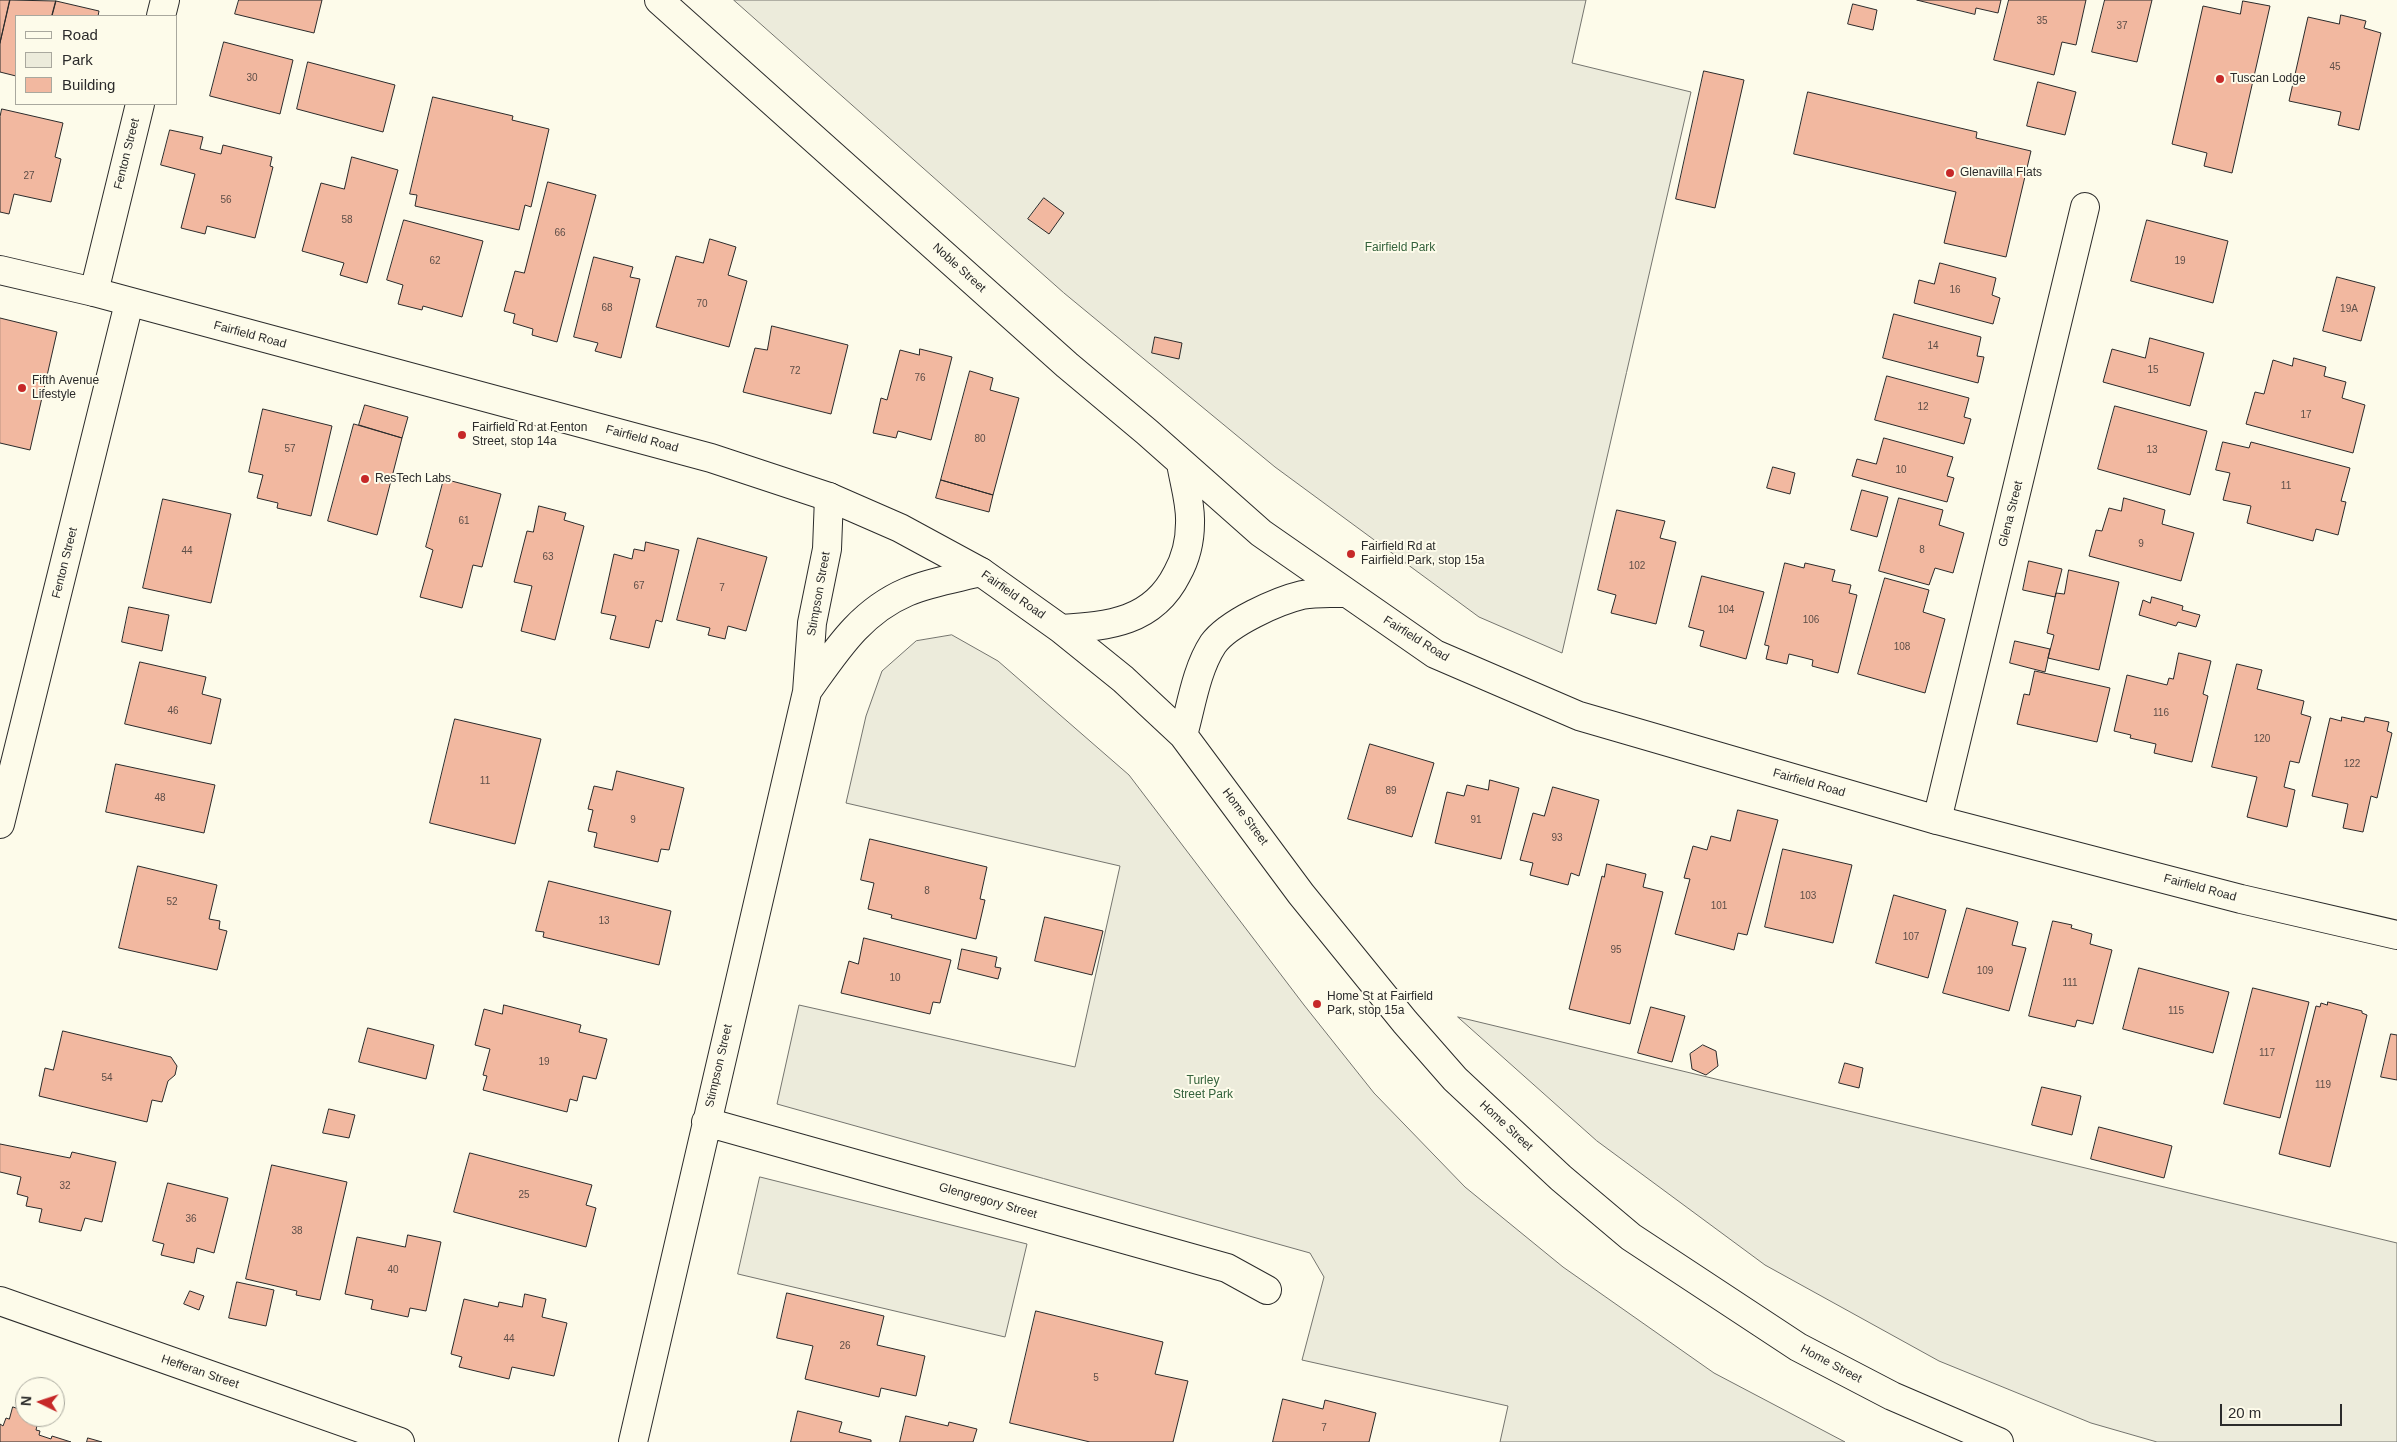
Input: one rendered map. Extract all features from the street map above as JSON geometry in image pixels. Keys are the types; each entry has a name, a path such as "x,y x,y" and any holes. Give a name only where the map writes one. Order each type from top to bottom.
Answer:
{"main road":[{"path":"161,15 165,0"},
{"name":"Noble Street","path":"659,0 1059,358 1261,533"},
{"name":"Fenton Street","path":"94,292 140,105"},
{"name":"Glena Street","path":"1937,820 2085,208"},
{"name":"Fairfield Road","path":"0,270 94,292 129,303 711,458 830,497 900,528 981,572 1123,679"},
{"name":"Fenton Street","path":"0,824 129,303"},
{"path":"1060,630 1097,626 1134,617 1155,605 1172,584 1186,557 1190,522 1181,463"},
{"name":"Stimpson Street","path":"633,1442 807,692 812,623 827,549 830,497"},
{"name":"Fairfield Road","path":"1261,533 1344,593 1435,654 1579,716 1937,820 2240,899 2397,935"},
{"name":"Stimpson Street","path":"807,692 849,633 876,610 908,591 981,572"},
{"path":"1184,736 1200,673 1213,644 1239,621 1272,605 1303,595 1344,593"},
{"name":"Home Street","path":"1123,679 1184,736 1302,894 1405,1022 1455,1079 1561,1178 1631,1237 1798,1347 1892,1396 1999,1442"},
{"name":"Glengregory Street","path":"706,1122 1227,1268 1267,1290"},
{"name":"Hefferan Street","path":"0,1301 400,1442"}],"green space":[{"name":"Fairfield Park","path":"734,0 1586,0 1572,63 1691,92 1562,653 1479,617 1275,467 1064,293"},
{"name":"Turley Street Park","path":"952,635 998,661 1129,775 1304,1005 1374,1093 1465,1187 1563,1267 1714,1373 1845,1442 1500,1442 1508,1406 1302,1360 1324,1277 1310,1253 777,1104 799,1005 1075,1067 1120,866 846,803 866,716 882,671 916,641"},
{"path":"1458,1017 2397,1243 2397,1442 2157,1442 2091,1423 1939,1361 1765,1265 1597,1141"},
{"path":"760,1177 1027,1244 1005,1337 738,1274"}],"building":[{"path":"0,0 10,0 0,43"},
{"path":"10,0 56,1 52,15 15,15 15,76 0,72 0,43"},
{"path":"239,0 322,0 314,33 235,14"},
{"path":"1917,0 2001,0 1998,13 1976,8 1975,14"},
{"path":"2009,0 2086,0 2076,45 2062,42 2054,75 1994,60"},
{"path":"2105,0 2152,0 2137,62 2092,52"},
{"path":"56,1 99,11 98,15 52,15"},
{"name":"Tuscan Lodge","path":"2243,1 2270,6 2232,173 2204,166 2207,153 2172,144 2203,6 2240,14"},
{"path":"1853,4 1877,10 1873,30 1848,24"},
{"path":"2341,15 2366,21 2364,28 2381,33 2359,130 2338,125 2341,112 2289,101 2308,17 2339,24"},
{"path":"224,42 293,60 280,114 210,96"},
{"path":"308,62 395,85 383,132 297,109"},
{"path":"1704,71 1744,80 1715,208 1676,199"},
{"path":"2038,82 2076,92 2065,135 2027,126"},
{"name":"Glenavilla Flats","path":"1808,92 1977,132 1976,138 2031,151 2006,257 1944,243 1956,192 1794,154"},
{"path":"433,97 513,116 512,120 549,129 531,207 525,205 519,230 415,206 417,195 410,194"},
{"path":"2,109 63,123 55,157 61,159 51,202 14,194 9,214 0,212 0,117"},
{"path":"170,130 203,137 200,149 221,154 223,145 272,157 270,166 273,167 255,238 207,226 205,234 181,228 195,174 161,165"},
{"path":"352,157 398,170 367,283 340,275 344,263 302,251 321,183 344,189"},
{"path":"548,182 596,195 557,342 532,335 533,329 513,323 515,314 504,311 515,271 524,273"},
{"path":"1044,198 1064,213 1049,234 1028,219"},
{"path":"404,220 483,241 462,317 423,306 422,310 398,304 403,285 387,280"},
{"path":"2147,220 2228,241 2213,303 2131,281"},
{"path":"710,239 736,247 728,275 747,281 729,347 656,327 676,256 703,263"},
{"path":"594,257 633,267 630,277 640,279 621,358 595,351 598,343 574,337"},
{"path":"1940,263 1996,278 1992,295 2000,298 1993,324 1914,303 1919,280 1934,284"},
{"path":"2337,277 2375,287 2361,341 2323,331"},
{"path":"1894,314 1981,337 1977,356 1984,357 1978,383 1883,358"},
{"name":"Fifth Avenue Lifestyle","path":"0,318 57,332 30,450 0,443"},
{"path":"772,326 848,345 831,414 743,392 755,348 767,350"},
{"path":"1155,337 1182,343 1179,359 1152,353"},
{"path":"2150,338 2204,353 2190,406 2103,382 2112,349 2145,358"},
{"path":"920,349 952,357 931,440 898,431 896,438 873,433 881,398 887,400 900,350 919,355"},
{"path":"2294,358 2326,367 2324,376 2346,382 2342,398 2365,405 2353,453 2246,424 2255,392 2264,394 2273,360 2292,366"},
{"path":"970,371 993,378 990,390 1019,398 993,495 941,480"},
{"path":"1887,376 1969,398 1964,417 1971,419 1964,444 1875,420"},
{"path":"365,405 408,417 402,438 359,425"},
{"path":"2115,406 2207,431 2190,495 2098,469"},
{"path":"263,409 332,426 311,516 277,508 278,503 257,498 263,475 249,472"},
{"name":"ResTech Labs","path":"354,424 402,438 377,535 328,521"},
{"path":"1884,438 1953,457 1947,476 1954,478 1947,502 1852,476 1857,459 1876,464"},
{"path":"2223,442 2249,448 2251,442 2350,468 2341,501 2346,502 2338,535 2316,529 2313,541 2247,523 2251,506 2223,500 2230,473 2216,470"},
{"path":"1773,467 1795,473 1790,494 1767,488"},
{"path":"444,479 501,494 482,567 473,565 462,608 420,597 433,550 426,547"},
{"path":"941,480 993,495 989,512 936,498"},
{"path":"1862,490 1888,497 1877,537 1851,530"},
{"path":"1899,498 1943,510 1939,525 1964,533 1953,573 1935,568 1929,585 1879,571"},
{"path":"2124,498 2165,510 2162,524 2194,533 2181,581 2089,556 2096,530 2102,531 2109,508 2121,511"},
{"path":"163,499 231,514 211,603 143,588"},
{"path":"539,506 566,513 564,520 584,526 555,640 521,631 532,586 514,582 527,531 533,532"},
{"path":"1617,510 1665,521 1660,538 1676,542 1656,624 1611,613 1616,595 1598,590"},
{"path":"698,538 767,557 746,631 728,626 725,639 708,635 710,628 677,620"},
{"path":"646,542 679,550 662,622 656,620 649,648 610,639 616,616 601,613 614,554 632,559 634,549 644,551"},
{"path":"2029,561 2062,569 2055,597 2023,590"},
{"path":"1785,563 1804,568 1805,563 1835,570 1832,581 1851,585 1849,593 1857,595 1838,673 1812,666 1813,660 1789,654 1787,664 1766,659 1769,646 1765,645"},
{"path":"2069,570 2119,582 2099,670 2048,658 2054,635 2047,633 2056,593 2064,594"},
{"path":"1702,576 1764,592 1746,659 1700,646 1704,631 1689,627"},
{"path":"1885,578 1929,590 1923,612 1945,619 1925,693 1858,674"},
{"path":"2152,597 2183,606 2182,610 2200,615 2196,627 2178,622 2176,626 2139,615 2143,600 2150,603"},
{"path":"129,607 169,615 162,651 122,642"},
{"path":"2015,641 2050,649 2045,672 2010,663"},
{"path":"2179,653 2211,661 2203,694 2208,696 2192,762 2154,753 2156,744 2130,738 2131,735 2114,731 2127,675 2167,685 2169,678 2173,679"},
{"path":"140,662 206,677 202,694 221,699 211,744 125,724"},
{"path":"2237,664 2262,670 2257,689 2304,701 2301,714 2311,717 2299,763 2290,761 2284,787 2295,790 2287,827 2247,817 2257,777 2212,767"},
{"path":"2035,671 2110,688 2097,742 2017,724 2024,694 2029,695"},
{"path":"2342,717 2364,722 2365,717 2389,722 2387,731 2392,733 2377,798 2371,796 2363,832 2343,828 2348,804 2312,796 2330,718 2341,721"},
{"path":"455,719 541,739 515,844 430,823"},
{"path":"1370,744 1434,763 1412,837 1348,819"},
{"path":"116,764 215,785 204,833 106,812"},
{"path":"617,771 684,788 669,850 661,849 658,862 594,847 597,833 588,831 593,810 588,809 594,786 612,790"},
{"path":"1490,780 1519,788 1501,859 1435,843 1447,792 1464,796 1467,785 1488,790"},
{"path":"1553,787 1599,800 1579,876 1571,873 1568,885 1530,875 1533,863 1520,860 1533,813 1544,816"},
{"path":"1738,810 1778,820 1747,935 1738,933 1734,950 1675,934 1690,879 1684,878 1693,846 1707,850 1711,836 1730,841"},
{"path":"870,839 987,867 980,899 985,900 976,939 891,918 892,915 868,909 874,883 861,880"},
{"path":"1783,849 1852,865 1833,943 1765,927"},
{"path":"1607,864 1646,874 1643,887 1663,892 1630,1024 1569,1009 1602,876 1604,877"},
{"path":"138,866 217,885 209,919 220,921 219,929 227,931 217,970 119,948"},
{"path":"549,881 671,911 659,965 543,937 544,932 536,931"},
{"path":"1894,895 1946,910 1928,978 1876,963"},
{"path":"1967,908 2018,922 2012,945 2026,948 2009,1011 1943,993"},
{"path":"1045,917 1103,931 1092,975 1035,961"},
{"path":"2053,921 2072,925 2071,928 2092,934 2090,944 2112,950 2093,1024 2077,1020 2075,1027 2029,1016"},
{"path":"864,938 951,960 940,1003 933,1002 930,1014 841,993 849,961 858,964"},
{"path":"962,949 997,957 995,967 1001,968 998,979 958,969"},
{"path":"2139,968 2229,992 2213,1053 2123,1029"},
{"path":"2253,988 2309,1002 2280,1118 2224,1104"},
{"path":"2328,1002 2362,1011 2362,1013 2367,1015 2330,1167 2279,1154 2316,1006 2320,1007 2321,1003 2327,1005"},
{"path":"504,1005 581,1025 579,1032 607,1039 596,1079 583,1076 577,1101 570,1099 567,1112 483,1090 487,1076 483,1075 490,1049 475,1045 484,1009 502,1014"},
{"path":"1651,1007 1685,1016 1672,1062 1638,1053"},
{"path":"368,1028 434,1045 426,1079 359,1062"},
{"path":"63,1031 171,1057 177,1066 175,1075 168,1081 162,1102 152,1100 147,1122 39,1096 45,1068 53,1070"},
{"path":"2391,1034 2397,1035 2397,1080 2381,1077"},
{"path":"1703,1045 1716,1051 1718,1066 1706,1075 1692,1069 1690,1054"},
{"path":"1845,1063 1863,1068 1859,1088 1839,1083"},
{"path":"2042,1087 2081,1096 2072,1135 2032,1125"},
{"path":"329,1109 355,1115 349,1138 323,1133"},
{"path":"2099,1127 2172,1146 2164,1178 2091,1159"},
{"path":"0,1144 70,1158 72,1152 116,1162 102,1222 85,1218 81,1231 39,1222 42,1209 26,1206 28,1197 17,1194 21,1177 0,1172"},
{"path":"470,1153 592,1185 586,1205 596,1208 586,1247 454,1212"},
{"path":"272,1165 347,1182 320,1300 296,1295 297,1291 246,1279"},
{"path":"168,1183 228,1198 214,1253 197,1248 194,1263 161,1255 164,1244 153,1241"},
{"path":"408,1235 441,1242 426,1311 410,1308 408,1317 371,1309 373,1300 345,1294 357,1237 405,1247"},
{"path":"237,1282 274,1290 266,1326 229,1318"},
{"path":"190,1291 204,1296 199,1310 184,1304"},
{"path":"787,1293 884,1316 877,1345 925,1356 916,1396 881,1388 879,1397 805,1379 813,1346 777,1338"},
{"path":"525,1294 546,1299 542,1317 567,1323 554,1376 512,1367 509,1379 459,1367 462,1357 451,1354 464,1299 498,1307 499,1302 522,1307"},
{"path":"1036,1311 1163,1342 1155,1374 1188,1381 1173,1442 1090,1442 1010,1423"},
{"path":"1283,1399 1323,1409 1325,1400 1376,1413 1369,1442 1273,1442"},
{"path":"13,1407 15,1408 15,1427 37,1427 36,1430 40,1431 39,1435 51,1439 52,1436 71,1442 0,1442 0,1424 3,1426 6,1418 9,1419"},
{"path":"798,1411 842,1422 839,1432 871,1440 871,1442 791,1442"},
{"path":"906,1416 948,1426 949,1422 977,1429 973,1442 900,1442"},
{"path":"88,1438 102,1442 87,1442"}],"place":[{"name":"Tuscan Lodge","path":"2220,79"},
{"name":"Glenavilla Flats","path":"1950,173"},
{"name":"Fifth Avenue Lifestyle","path":"22,388"},
{"name":"Fairfield Rd at Fenton Street, stop 14a","path":"462,435"},
{"name":"ResTech Labs","path":"365,479"},
{"name":"Fairfield Rd at Fairfield Park, stop 15a","path":"1351,554"},
{"name":"Home St at Fairfield Park, stop 15a","path":"1317,1004"}]}
